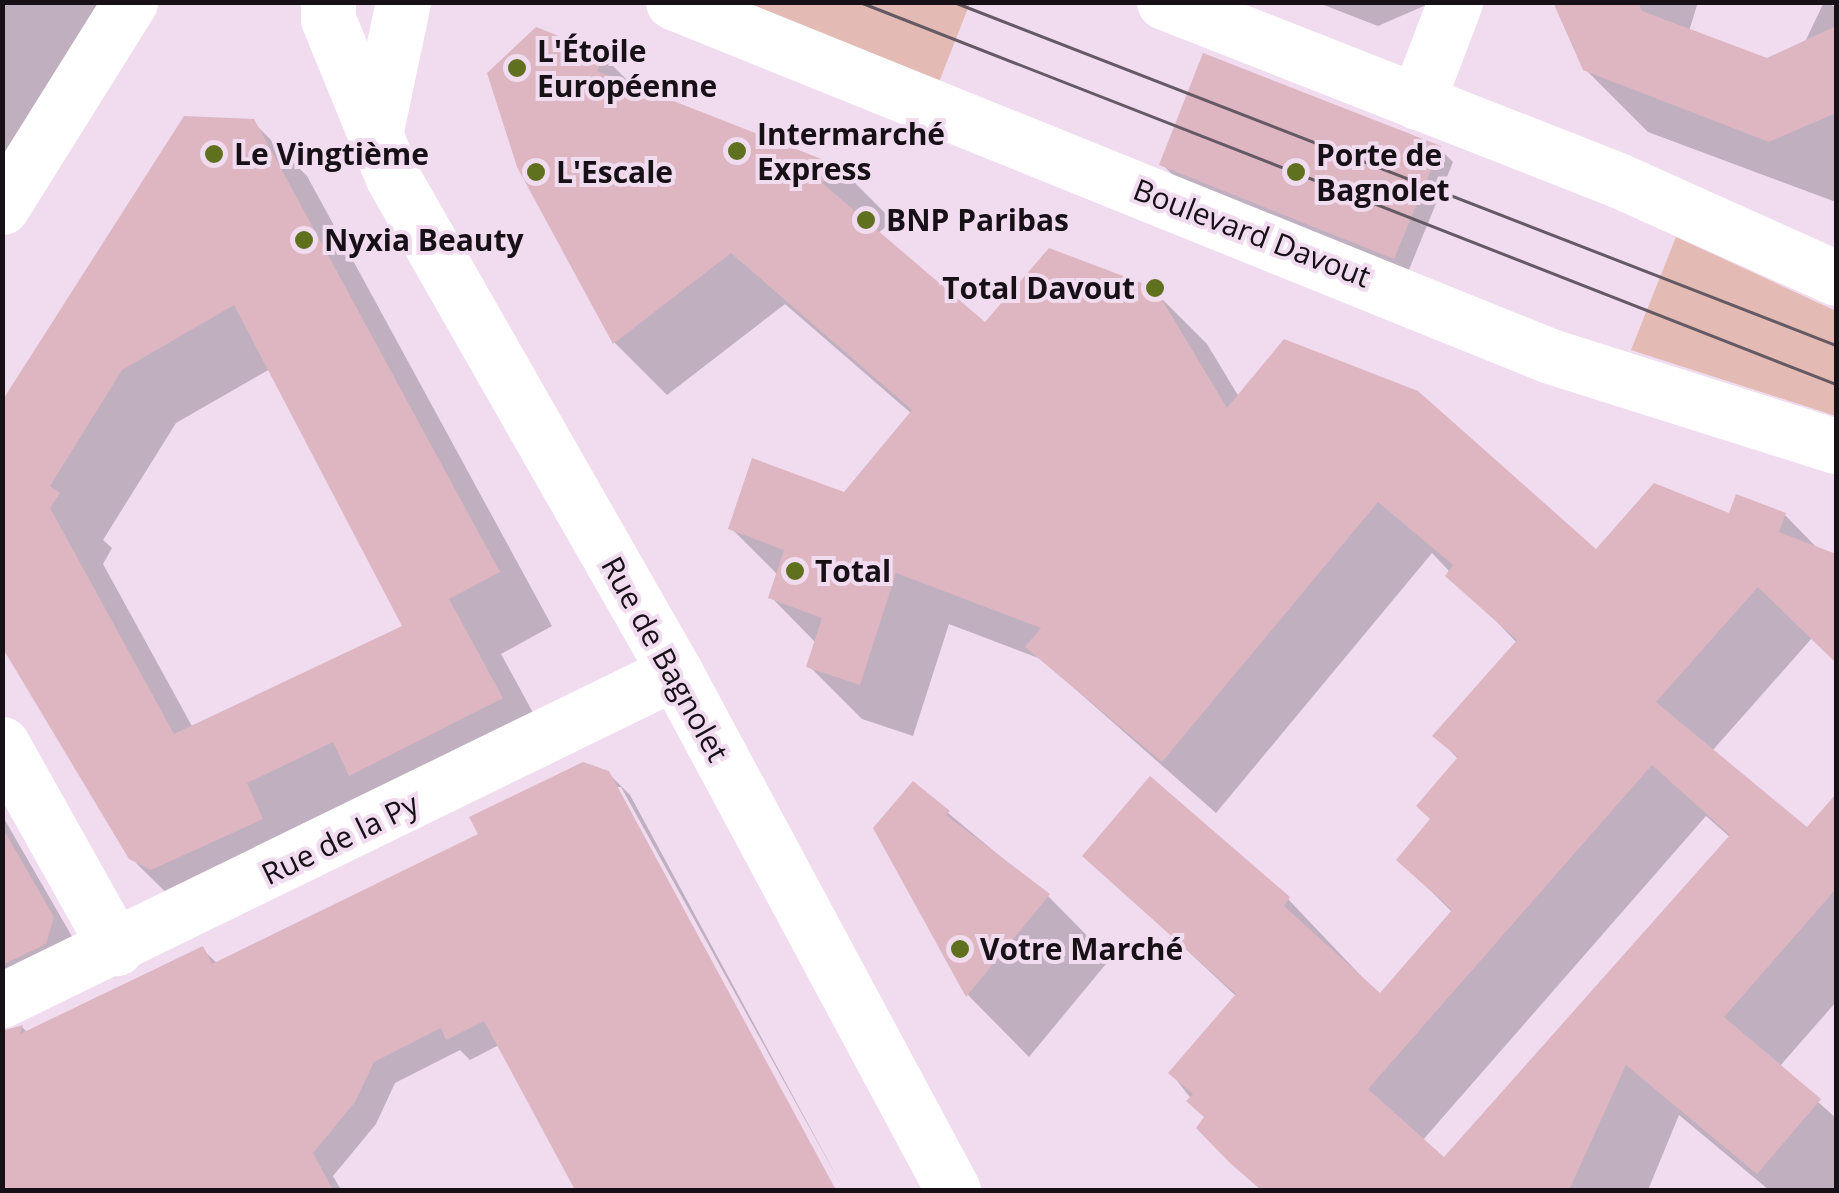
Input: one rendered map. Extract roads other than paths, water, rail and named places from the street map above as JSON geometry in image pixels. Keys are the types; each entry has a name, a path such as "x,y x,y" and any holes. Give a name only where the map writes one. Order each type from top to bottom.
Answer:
{"street":[{"path":"2,207 130,2"},
{"name":"Rue de Bagnolet","path":"328,2 328,19 392,176 675,672 953,1190"},
{"path":"376,130 403,2"},
{"name":"Boulevard Davout","path":"674,2 1550,356 1836,446"},
{"path":"1164,2 1618,180 1836,278"},
{"path":"1417,102 1455,2"},
{"name":"Rue de la Py","path":"2,1000 116,948 675,672"},
{"path":"2,744 116,948"}],"tram line":[{"path":"860,2 1836,384"},
{"path":"954,2 1836,345"}],"place":[{"name":"L'Étoile Européenne","path":"517,68"},
{"name":"Intermarché Express","path":"737,151"},
{"name":"Le Vingtième","path":"214,154"},
{"name":"L'Escale","path":"536,172"},
{"name":"Porte de Bagnolet","path":"1296,172"},
{"name":"BNP Paribas","path":"866,220"},
{"name":"Nyxia Beauty","path":"304,240"},
{"name":"Total Davout","path":"1155,288"},
{"name":"Total","path":"795,571"},
{"name":"Votre Marché","path":"960,949"}]}
